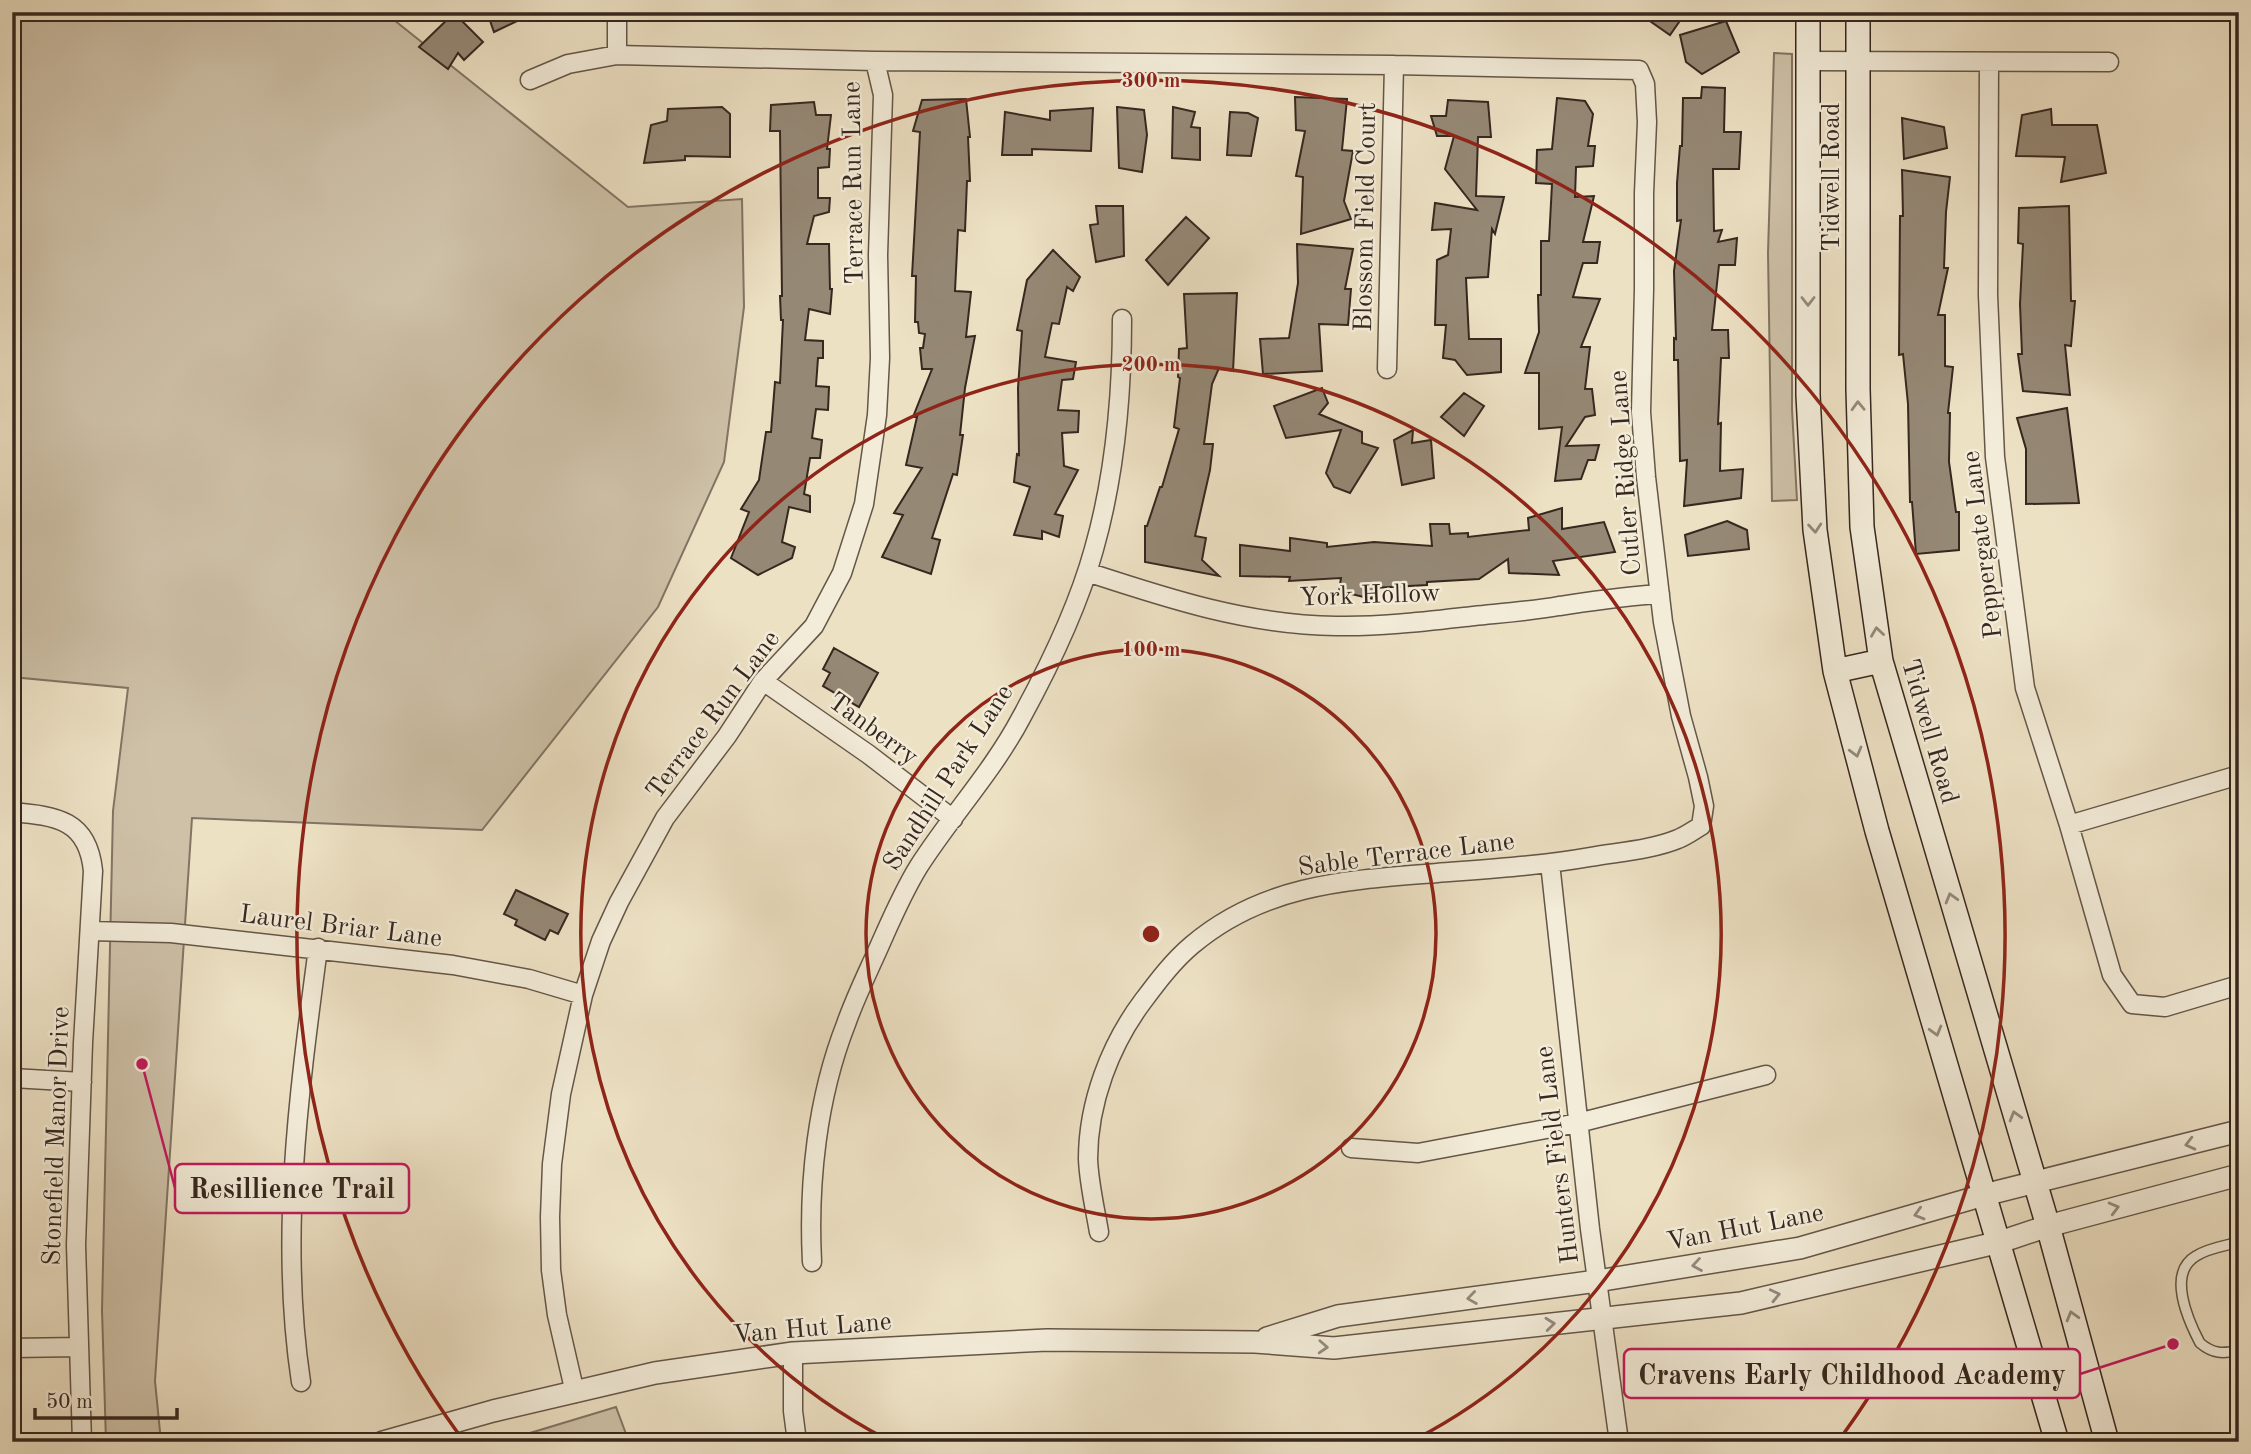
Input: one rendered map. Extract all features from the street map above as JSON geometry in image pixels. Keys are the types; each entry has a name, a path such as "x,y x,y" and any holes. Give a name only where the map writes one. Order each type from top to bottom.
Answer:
{"main road":[{"name":"Tidwell Road","path":"1808,12 1808,395 1815,530 1835,671 1877,831 2057,1442"},
{"name":"Tidwell Road","path":"1858,12 1858,389 1862,527 1881,661 2048,1226 2107,1442"},
{"path":"1835,671 1881,661"}],"street":[{"path":"617,12 617,55"},
{"path":"530,80 568,64 617,55 876,61 1394,65"},
{"name":"Terrace Run Lane","path":"575,1393 552,1281 550,1217 552,1164 561,1094 583,995 614,912 665,818 727,736 763,681 814,626 832,593 857,531 869,479 877,415 880,358 878,255 883,95 876,61"},
{"path":"1808,61 2109,62"},
{"name":"Peppergate Lane","path":"1989,62 1989,295 1995,457 2025,688 2069,825 2112,975 2132,1004 2165,1007 2239,985"},
{"name":"Cutler Ridge Lane","path":"1394,65 1639,70 1645,84 1647,122 1641,412 1660,594 1676,693 1704,806 1701,825"},
{"name":"Blossom Field Court","path":"1387,369 1394,65"},
{"name":"Sandhill Park Lane","path":"811,1262 811,1202 818,1142 826,1094 845,1026 904,891 1021,720 1062,634 1095,548 1112,461 1119,404 1122,319"},
{"name":"York Hollow","path":"1087,572 1223,614 1326,626 1429,621 1620,596 1660,594"},
{"name":"Tanberry","path":"763,681 868,754 953,819"},
{"path":"2069,825 2239,775"},
{"name":"Stonefield Manor Drive","path":"12,812 65,820 82,834 91,851 93,871 76,1245 82,1442"},
{"name":"Sable Terrace Lane","path":"1099,1232 1088,1157 1093,1115 1105,1071 1119,1036 1133,1015 1161,978 1192,945 1210,931 1250,907 1304,888 1361,879 1550,863 1656,845 1678,839 1701,825"},
{"name":"Hunters Field Lane","path":"1550,863 1578,1123 1619,1442"},
{"name":"Laurel Briar Lane","path":"90,931 171,933 483,969 583,995"},
{"path":"302,1382 292,1287 292,1190 303,1066 318,948"},
{"path":"1351,1148 1418,1153 1578,1123 1766,1075"},
{"path":"12,1078 82,1082"},
{"name":"Van Hut Lane","path":"1255,1342 1338,1316 1597,1281 1800,1248 1984,1195 2239,1131"},
{"name":"Van Hut Lane","path":"383,1442 493,1411 655,1373 793,1353 1047,1340 1255,1342 1334,1348 1741,1303 2000,1242 2048,1226 2239,1175"},
{"path":"12,1348 79,1347"},
{"path":"793,1353 793,1411 797,1442"}],"lane":[{"path":"2236,1350 2226,1354 2217,1353 2200,1343 2184,1302 2181,1284 2182,1272 2193,1257 2239,1242"}],"shaded area":[{"path":"12,12 384,12 628,207 742,199 744,307 724,462 658,607 482,830 192,818 155,1381 161,1442 106,1442 102,1310 113,811 128,688 12,677"},
{"path":"1774,53 1792,54 1792,409 1797,500 1772,501 1768,253"},
{"path":"616,1407 629,1442 500,1442"}],"building":[{"path":"487,12 536,12 494,32"},
{"path":"1637,12 1686,12 1670,35"},
{"path":"454,13 483,42 464,60 458,53 448,69 419,47"},
{"path":"1726,21 1739,52 1702,74 1686,62 1680,35"},
{"path":"1702,87 1725,88 1724,132 1741,132 1739,169 1713,169 1714,231 1722,230 1718,242 1737,238 1735,265 1719,265 1712,330 1728,330 1729,358 1721,358 1718,424 1721,423 1720,471 1743,469 1741,498 1684,506 1687,460 1680,461 1678,360 1674,360 1674,271 1681,220 1677,221 1677,183 1682,146 1683,98 1701,98"},
{"path":"1295,97 1347,99 1342,150 1353,151 1344,201 1351,219 1301,234 1303,177 1296,176 1305,131 1296,130"},
{"path":"1557,98 1585,101 1593,114 1588,146 1595,146 1593,166 1576,167 1575,197 1594,196 1583,242 1600,242 1597,263 1583,263 1573,297 1600,299 1581,347 1590,347 1585,389 1592,389 1595,415 1585,417 1566,446 1599,445 1595,460 1588,460 1581,479 1555,481 1562,427 1539,429 1539,373 1525,373 1539,332 1541,241 1549,241 1552,184 1536,183 1537,150 1552,149"},
{"path":"966,99 970,137 970,181 967,181 965,231 958,230 955,291 971,292 966,337 975,336 965,388 960,435 963,435 957,475 953,474 932,538 940,540 931,574 882,557 903,515 894,513 922,468 906,465 917,417 913,417 932,369 922,369 920,348 923,348 925,334 919,333 918,322 915,322 916,276 912,276 920,132 913,131 922,100"},
{"path":"1448,100 1488,102 1491,137 1478,137 1476,196 1504,197 1495,234 1492,229 1488,277 1466,278 1469,339 1501,339 1501,372 1467,375 1455,360 1443,358 1446,325 1435,325 1437,260 1448,255 1451,229 1432,230 1435,203 1477,210 1445,169 1454,136 1437,136 1431,116 1446,116"},
{"path":"814,102 816,115 831,115 827,149 830,149 829,167 818,168 818,198 830,198 829,212 814,216 807,244 829,244 832,289 830,314 809,309 805,340 823,341 823,358 818,358 816,386 829,387 828,410 816,409 812,438 822,440 820,458 810,458 804,494 810,496 810,512 789,507 782,542 795,547 792,558 758,575 731,558 749,512 741,509 759,480 766,432 771,432 775,382 780,383 783,320 780,296 780,131 770,131 771,105"},
{"path":"722,107 730,114 730,157 685,156 685,160 644,163 651,125 667,121 668,109"},
{"path":"1117,107 1144,110 1147,135 1142,172 1119,168"},
{"path":"1173,107 1195,112 1191,127 1200,128 1200,160 1172,158"},
{"path":"1093,108 1091,151 1032,149 1032,155 1002,155 1005,112 1050,120 1050,111"},
{"path":"2051,109 2052,125 2097,125 2106,173 2061,182 2065,157 2016,156 2022,115"},
{"path":"1230,112 1248,113 1258,118 1251,156 1227,155"},
{"path":"1902,118 1944,127 1947,148 1904,159"},
{"path":"1902,170 1950,177 1944,268 1948,268 1938,315 1945,315 1945,366 1953,367 1948,413 1949,462 1956,512 1959,512 1959,550 1916,554 1910,502 1908,404 1903,354 1899,355"},
{"path":"1096,206 1123,206 1124,256 1096,262 1090,225 1098,224"},
{"path":"2069,206 2071,301 2075,301 2071,346 2065,345 2070,395 2023,391 2018,354 2022,354 2020,304 2023,244 2018,243 2019,208"},
{"path":"1186,217 1209,238 1168,285 1146,260"},
{"path":"1297,244 1353,249 1345,289 1351,289 1348,325 1319,324 1322,371 1263,374 1260,339 1289,338 1298,283"},
{"path":"1053,250 1080,277 1073,291 1067,287 1059,324 1052,323 1045,357 1076,362 1073,379 1062,380 1058,410 1079,411 1078,432 1062,433 1064,466 1078,470 1055,514 1063,516 1059,537 1042,531 1042,539 1014,535 1030,487 1014,482 1017,454 1019,455 1018,388 1022,331 1017,330 1027,280"},
{"path":"1237,293 1233,371 1219,368 1212,384 1204,444 1213,444 1195,536 1206,538 1202,560 1219,576 1145,562 1145,526 1162,487 1179,429 1174,427 1180,378 1179,349 1187,348 1184,294"},
{"path":"1322,388 1328,403 1319,414 1362,432 1362,443 1378,448 1350,493 1334,487 1326,473 1341,430 1286,438 1274,406"},
{"path":"1464,393 1484,406 1464,436 1441,417"},
{"path":"2067,408 2079,503 2026,504 2026,449 2017,418"},
{"path":"1413,430 1412,443 1431,440 1434,478 1402,485 1394,440"},
{"path":"1562,508 1562,529 1604,522 1615,552 1553,561 1559,575 1509,573 1508,559 1479,579 1373,588 1372,599 1339,591 1341,578 1289,581 1290,577 1240,576 1240,545 1290,551 1290,538 1327,543 1327,547 1374,542 1432,546 1430,524 1449,524 1450,534 1468,533 1468,537 1529,530 1528,518"},
{"path":"1727,521 1747,530 1749,549 1688,556 1685,535"},
{"path":"834,648 878,673 859,707 823,686 830,673 823,669"},
{"path":"516,890 568,914 558,934 550,930 545,940 515,925 517,920 504,914"}],"place":[{"name":"Resillience Trail","path":"142,1064"},
{"name":"Cravens Early Childhood Academy","path":"2173,1344"}]}
